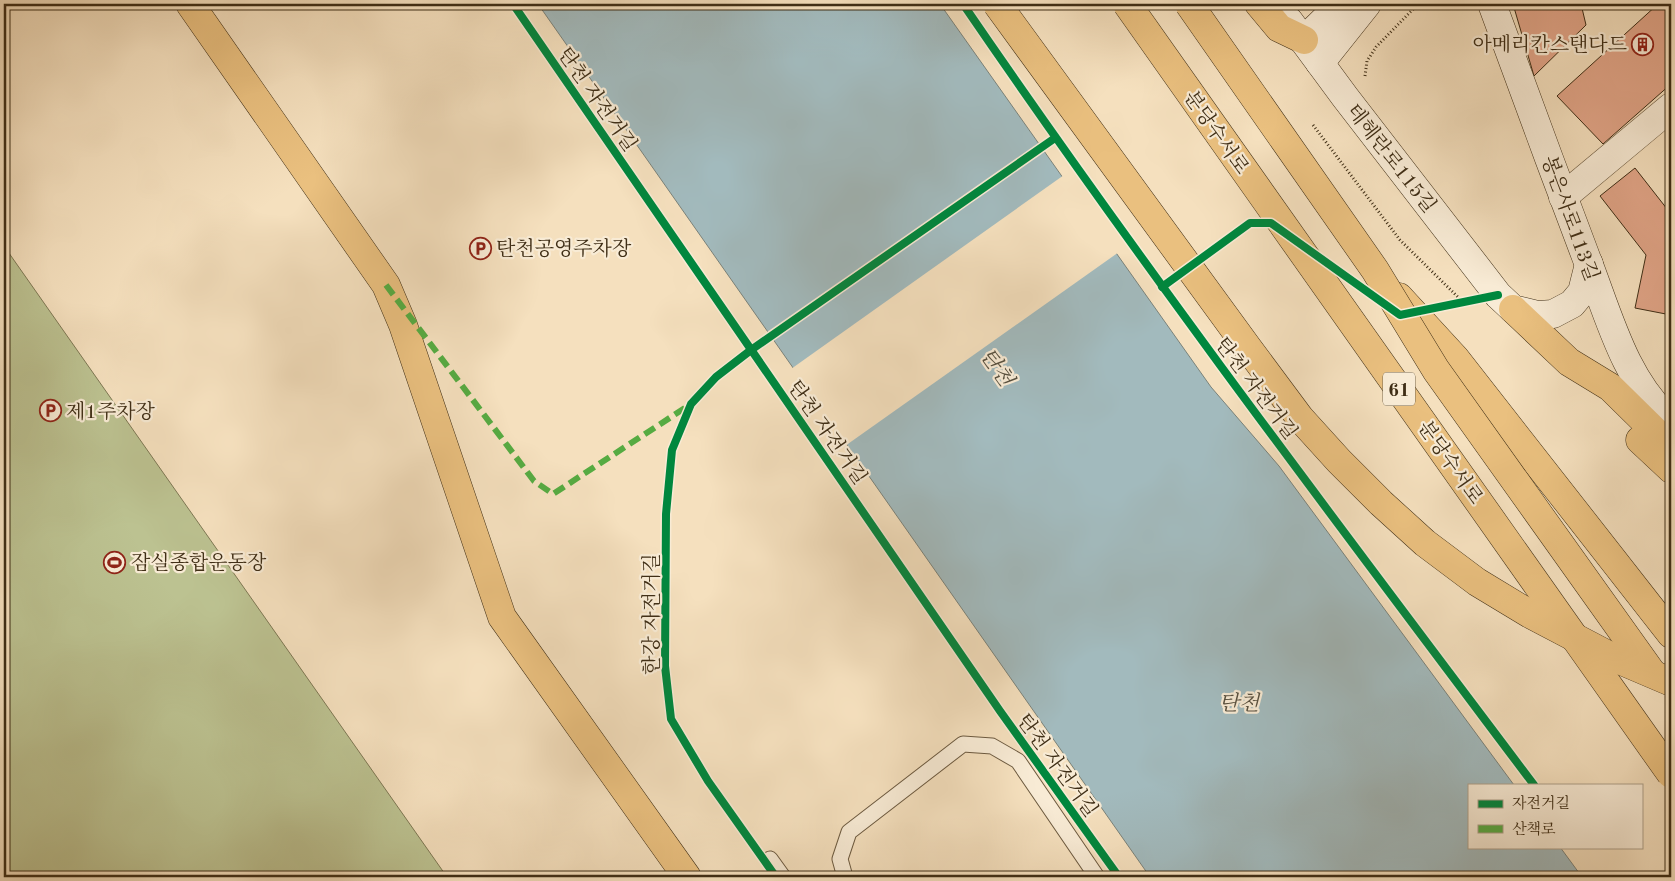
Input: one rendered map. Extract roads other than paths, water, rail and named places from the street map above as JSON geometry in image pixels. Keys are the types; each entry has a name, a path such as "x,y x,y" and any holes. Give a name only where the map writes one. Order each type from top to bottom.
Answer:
{"highway":[{"path":"190,4 386,285 403,325 502,616 687,877"},
{"path":"997,4 1300,418 1339,461 1425,543 1477,582 1530,614 1610,656 1671,682"},
{"name":"분당수서로","path":"1127,4 1671,774"},
{"name":"분당수서로","path":"1190,4 1375,270 1436,370 1623,634 1671,698"},
{"path":"1259,4 1279,28 1304,40"},
{"path":"1375,270 1455,358 1671,634"},
{"path":"1505,302 1569,362 1594,396 1671,469"},
{"path":"1569,362 1610,387 1671,447"}],"street":[{"name":"테헤란로115길","path":"1276,4 1505,302"},
{"path":"1304,40 1341,4"},
{"path":"1320,63 1367,4"},
{"name":"봉은사로113길","path":"1492,4 1604,305 1630,365 1645,392 1669,416"},
{"path":"1563,197 1671,107"},
{"path":"1505,302 1538,315 1553,314 1572,304 1582,292 1589,264"}],"lane":[{"path":"845,877 840,859 849,832 963,744 992,746 1018,761 1096,877"},
{"path":"770,859 783,877"}],"water":[{"name":"탄천","path":"538,4 940,4 1211,387 1279,466 1513,784 1468,784 1468,848 1561,848 1582,877 1150,877"}],"place":[{"name":"아메리칸스탠다드","path":"1643,44"},
{"name":"탄천공영주차장","path":"480,248"},
{"name":"제1주차장","path":"50,411"},
{"name":"잠실종합운동장","path":"115,562"}]}
